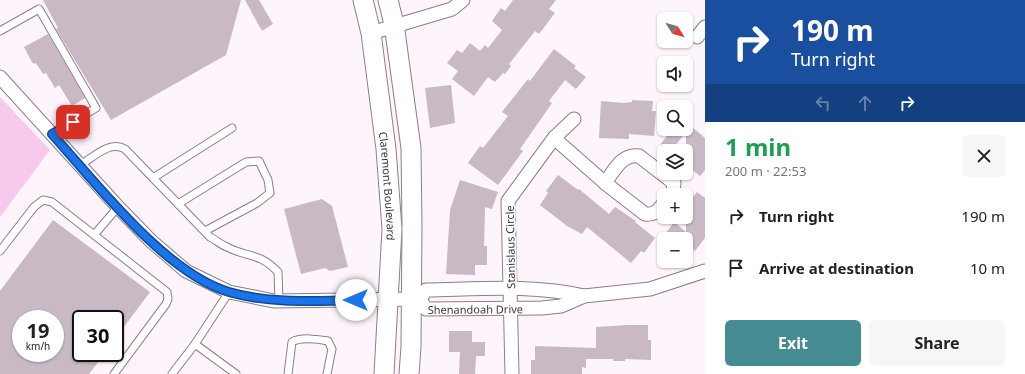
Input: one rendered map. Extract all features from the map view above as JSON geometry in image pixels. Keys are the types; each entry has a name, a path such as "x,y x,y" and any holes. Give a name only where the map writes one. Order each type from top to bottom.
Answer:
{"main road":[{"name":"Claremont Boulevard","path":"363,0 371,32 386,148 392,229 384,374"},
{"name":"Claremont Boulevard","path":"388,0 394,24 411,148 416,299 409,374"}],"street":[{"path":"371,32 452,8 463,0"},
{"path":"0,77 118,207 151,241 186,271 229,292 279,301 416,299"},
{"name":"Stanislaus Circle","path":"512,374 508,201 554,138 574,119"},
{"path":"554,138 605,183 644,214 652,215 657,212"},
{"path":"605,183 625,157 632,154 638,156 671,188"},
{"name":"Shenandoah Drive","path":"584,296 561,291 511,288 426,290 416,299 426,309 561,306 584,296 650,289 705,271"}],"lane":[{"path":"0,31 39,8 96,108 52,134"},
{"path":"153,178 232,128"},
{"path":"80,166 112,146 118,145 125,149 205,232 228,248 257,256 269,262 278,272 279,301"},
{"path":"178,204 246,162 259,161 268,180 270,193 257,203 205,232"},
{"path":"0,251 34,207 43,200 52,202 166,292 168,299 114,374"},
{"path":"94,235 118,207"},
{"path":"172,374 195,344 229,292"},
{"path":"288,374 292,342 296,340 323,340 328,341 332,348 327,374"},
{"path":"195,344 236,374"}],"shaded area":[{"path":"0,97 50,150 0,217"}],"building":[{"path":"43,0 241,0 226,55 111,120 56,29 58,28"},
{"path":"245,0 259,0 273,24 262,31"},
{"path":"513,0 556,0 549,9 555,13 539,34 535,31 509,64 511,66 505,74 503,73 495,82 488,77 474,96 452,79 458,71 447,63 457,50 462,53 470,43 480,51 485,45 488,48 502,30 492,21 501,8 505,11"},
{"path":"48,34 85,98 72,106 59,85 55,88 46,73 43,74 36,63 34,64 32,62 24,47"},
{"path":"554,49 576,66 574,68 586,77 576,89 565,80 549,101 552,103 520,149 523,151 498,185 468,163 480,146 483,148 508,116 502,112 528,79 530,81"},
{"path":"451,85 455,123 430,128 425,88"},
{"path":"632,100 653,101 652,111 656,111 654,136 629,134 629,139 599,138 601,101 624,103 632,102"},
{"path":"693,128 705,138 705,170 700,176 693,170 693,144 686,144 686,136 693,136"},
{"path":"667,136 683,136 677,144 661,144"},
{"path":"558,175 578,190 579,189 609,214 615,207 636,221 635,222 655,238 644,253 641,251 631,263 587,227 582,234 567,226 540,205 548,193 546,191"},
{"path":"460,180 498,192 492,209 485,207 484,246 487,246 487,265 475,265 475,275 446,274 450,210"},
{"path":"697,192 705,198 705,238 695,251 693,249 693,232 686,232 686,224 693,224 693,197"},
{"path":"322,199 332,206 348,267 330,271 325,268 301,274 284,209"},
{"path":"53,220 150,292 124,327 124,310 72,310 72,362 98,362 89,374 0,374 0,291"},
{"path":"673,224 676,224 686,232 667,232"},
{"path":"648,325 648,340 651,340 651,360 625,359 625,361 613,361 613,359 586,359 586,368 582,367 582,374 531,374 531,360 535,360 535,346 596,348 596,327"},
{"path":"449,331 472,331 472,342 485,342 485,356 476,356 475,374 459,374 460,352 449,352"}],"route":[{"path":"73,122 52,134 151,241 186,271 229,292 274,301 356,300"}]}
